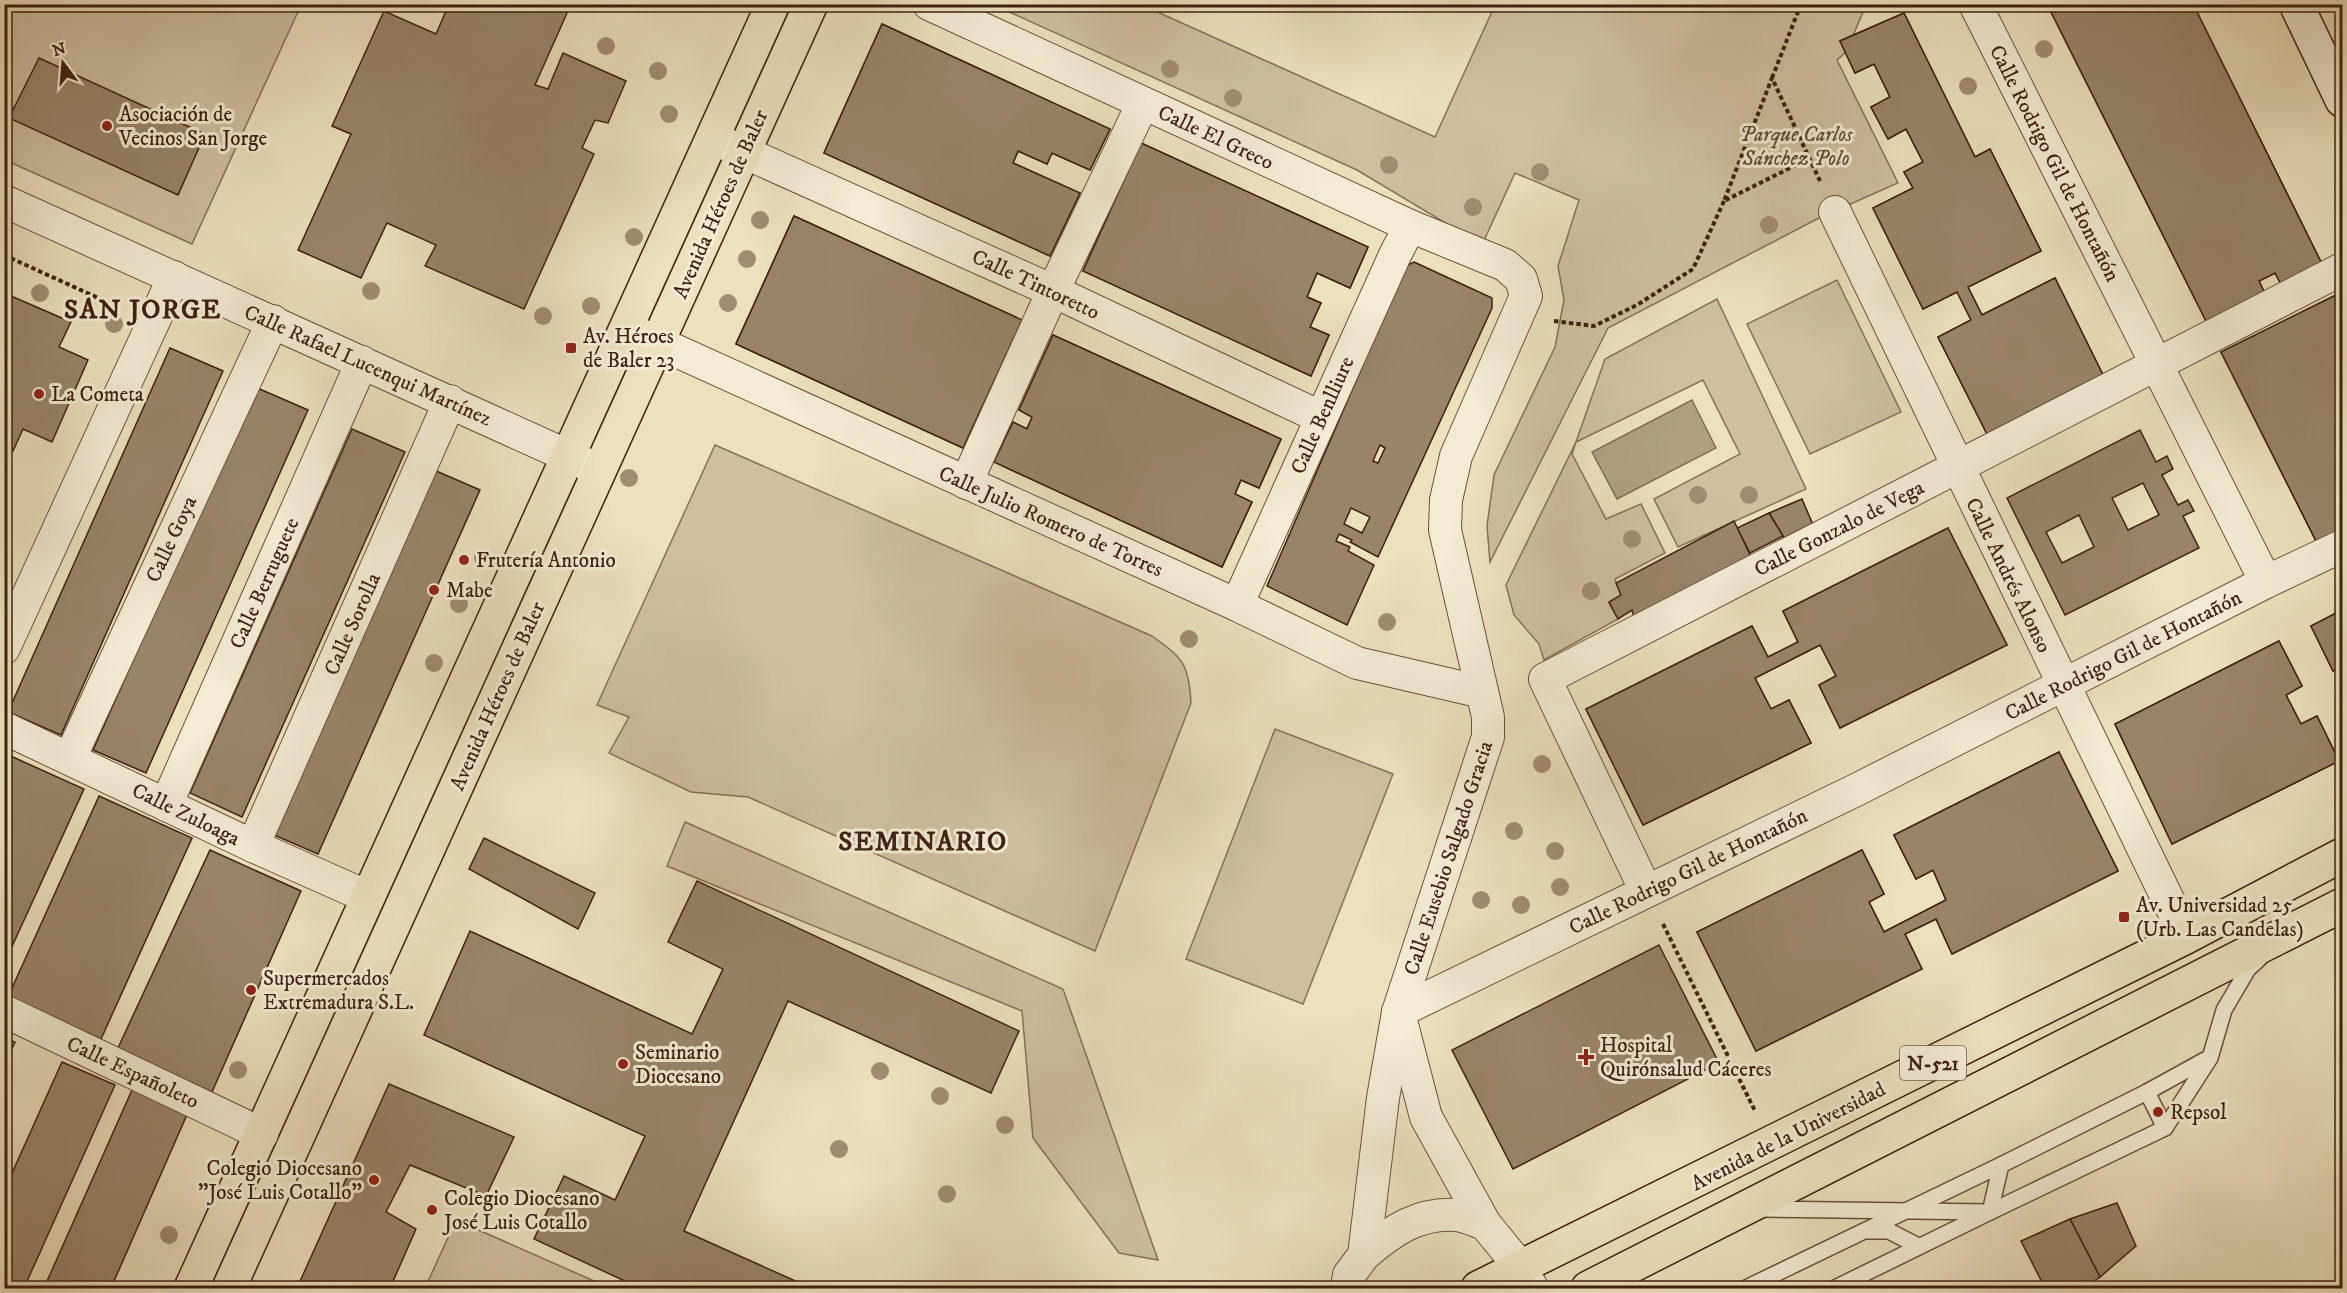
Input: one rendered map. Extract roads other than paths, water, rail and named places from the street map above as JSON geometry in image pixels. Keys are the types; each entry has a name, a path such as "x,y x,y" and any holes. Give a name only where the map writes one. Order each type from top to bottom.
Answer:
{"main road":[{"name":"Avenida Héroes de Baler","path":"191,1288 773,4"},
{"name":"Avenida Héroes de Baler","path":"229,1288 657,343 747,154 811,4"},
{"path":"2296,4 2343,100"},
{"name":"Avenida de la Universidad","path":"1478,1288 1527,1278 1772,1144 2186,937 2343,855"},
{"name":"Avenida de la Universidad","path":"1588,1288 2343,905"}],"street":[{"name":"Calle El Greco","path":"929,4 1410,226 1505,265"},
{"name":"Calle Rodrigo Gil de Hontañón","path":"1398,1012 1856,790 2266,582 1975,4"},
{"path":"966,483 1053,291 1143,103"},
{"name":"Calle Tintoretto","path":"713,138 1053,291 1320,417"},
{"name":"Calle Rafael Lucenqui Martínez","path":"4,201 273,321 599,471"},
{"name":"Calle Andrés Alonso","path":"1835,212 2186,937"},
{"name":"Calle Benlliure","path":"1237,605 1320,417 1410,226"},
{"name":"Calle Eusebio Salgado Gracia","path":"1347,1288 1349,1275 1364,1255 1383,1098 1398,1012 1488,737 1488,717 1445,530 1446,500 1456,456 1526,296 1521,279 1505,265"},
{"name":"Calle Gonzalo de Vega","path":"1647,891 1545,679 2343,268"},
{"path":"4,648 11,614 154,323 174,277"},
{"name":"Calle Goya","path":"70,758 273,321"},
{"name":"Calle Julio Romero de Torres","path":"627,329 1237,605 1357,663 1482,692"},
{"name":"Calle Berruguete","path":"166,805 362,362"},
{"name":"Calle Sorolla","path":"253,846 450,402"},
{"path":"2266,582 2343,546"},
{"name":"Calle Zuloaga","path":"4,728 253,846 368,897"},
{"name":"Calle Españoleto","path":"4,1011 262,1134"},
{"path":"1398,1012 1426,1117 1485,1224 1527,1278"},
{"path":"1364,1255 1390,1232 1428,1216 1459,1215 1485,1224"}],"lane":[{"path":"1835,1288 2164,1128 2210,1058 2224,1010 2248,969 2294,929"},
{"path":"1746,1288 2001,1165 2210,1058"},
{"path":"2147,1092 2164,1128"},
{"path":"1990,1212 2001,1165"},
{"path":"1742,1209 1990,1212"},
{"path":"1865,1230 1889,1231 1918,1246"}],"place":[{"name":"Asociación de Vecinos San Jorge","path":"107,126"},
{"name":"Av. Héroes de Baler 23","path":"571,348"},
{"name":"La Cometa","path":"39,394"},
{"name":"Frutería Antonio","path":"464,560"},
{"name":"Mabe","path":"434,590"},
{"name":"Av. Universidad 25 (Urb. Las Candelas)","path":"2124,917"},
{"name":"Supermercados Extremadura S.L.","path":"251,990"},
{"name":"Hospital Quirónsalud Cáceres","path":"1586,1057"},
{"name":"Seminario Diocesano","path":"623,1064"},
{"name":"Repsol","path":"2158,1112"},
{"name":"Colegio Diocesano \"José Luis Cotallo\"","path":"374,1180"},
{"name":"Colegio Diocesano José Luis Cotallo","path":"432,1210"}],"district":[{"name":"SAN JORGE","path":"143,309"},
{"name":"SEMINARIO","path":"923,841"}],"park label":[{"name":"Parque Carlos Sánchez Polo","path":"1796,146"}]}
